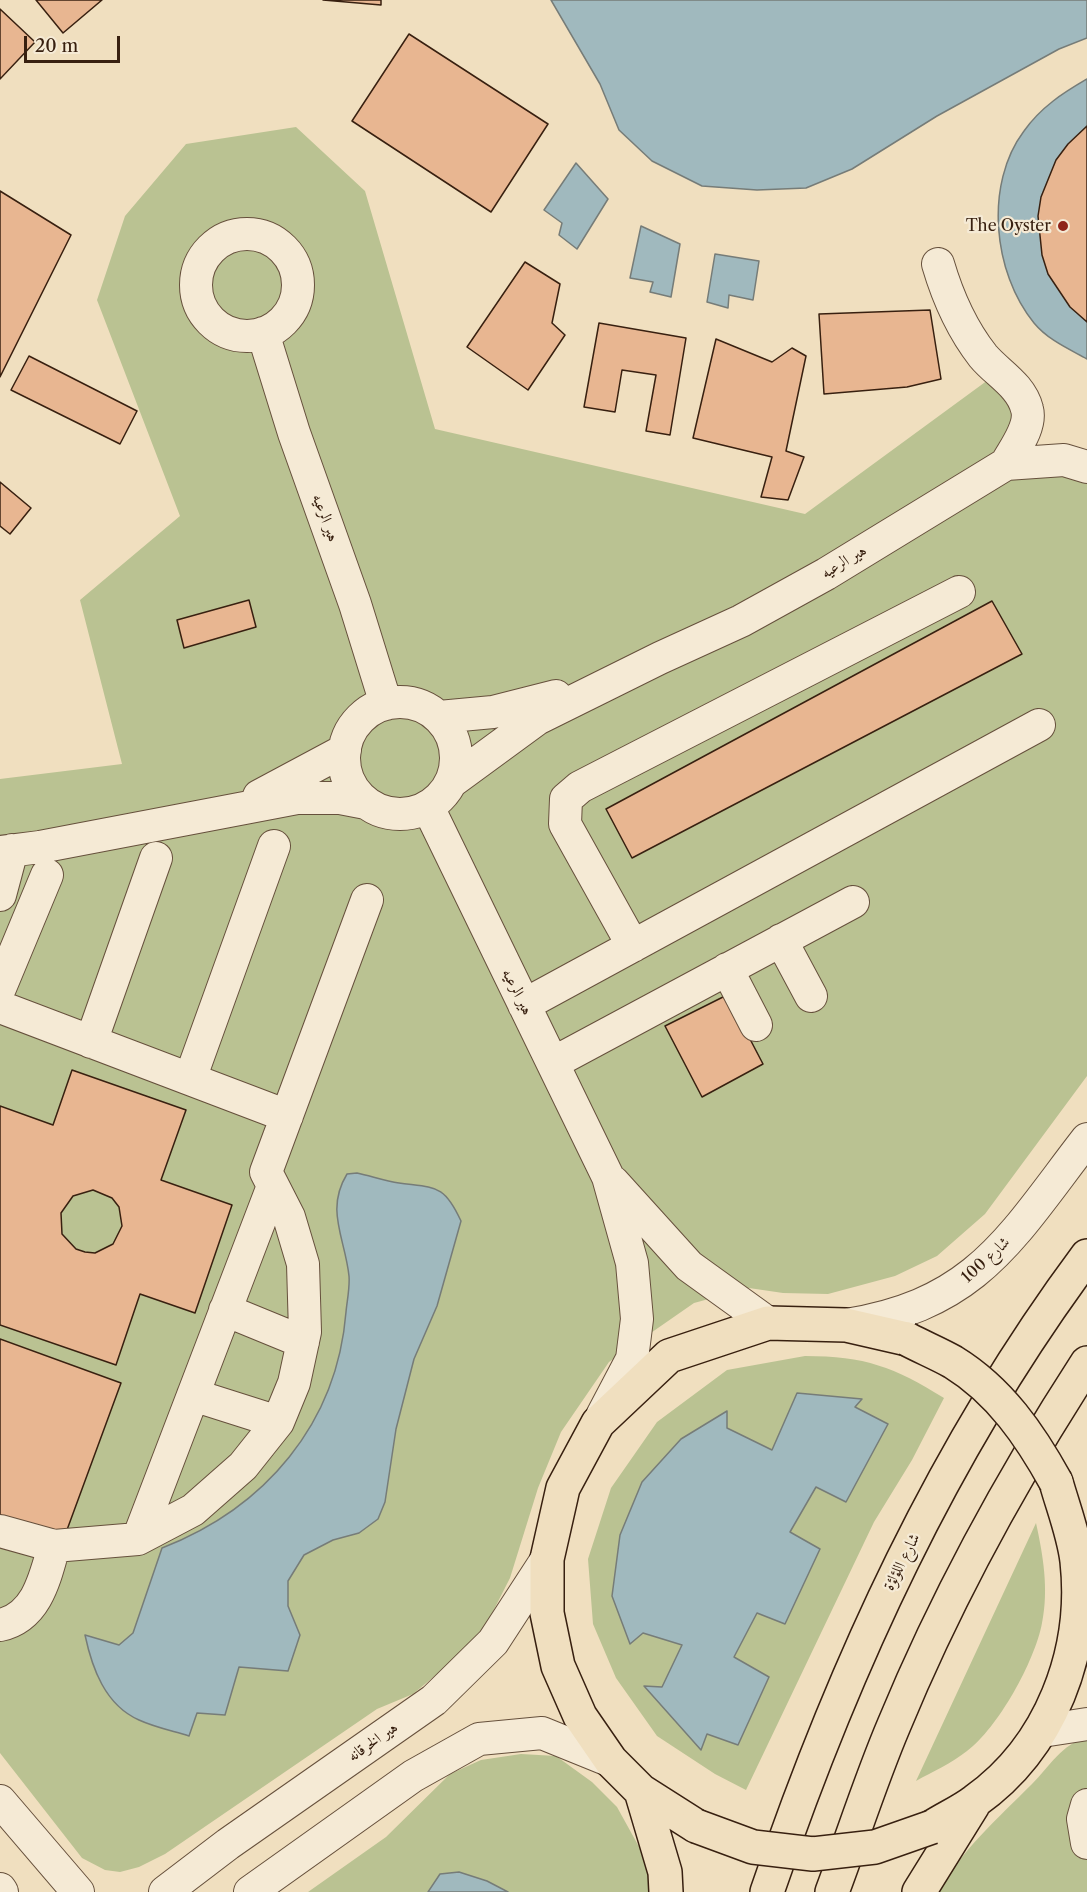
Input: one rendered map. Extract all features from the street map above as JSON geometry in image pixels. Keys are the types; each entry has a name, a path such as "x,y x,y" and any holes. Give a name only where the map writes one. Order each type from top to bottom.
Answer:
{"main road":[{"name":"شارع اللؤلؤة","path":"767,1892 805,1780 838,1698 897,1569 958,1456 1045,1312 1087,1256"},
{"path":"768,1323 846,1325 907,1340 954,1363 996,1395 1030,1436 1056,1482 1082,1551 1082,1631 1063,1685 1042,1731 1012,1769 976,1801 932,1827 875,1847 813,1854 753,1847 696,1826 641,1791 611,1761 580,1716 558,1666 547,1613 547,1559 563,1488 598,1423 669,1356 768,1323"},
{"path":"832,1892 893,1725 948,1605 1004,1500 1087,1363"},
{"path":"641,1791 665,1872 666,1892"},
{"path":"919,1892 976,1801"}],"street":[{"path":"938,264 950,302 964,328 984,357 1021,394 1028,410 1025,429 1006,464"},
{"name":"هير الرعيه","path":"263,333 294,433 355,604 386,704"},
{"name":"هير الرعيه","path":"451,782 537,719 741,621 826,574 1006,464 1064,460 1087,467"},
{"path":"633,946 565,824 566,799 580,787 959,592"},
{"name":"هير الرعيه","path":"439,717 493,712 604,687"},
{"path":"0,895 6,851 145,827 237,807 297,798 340,798 366,803 381,811 396,814 413,813 428,807 441,796 451,782 456,754 448,728 439,717 414,703 386,704 371,710 358,721 349,734 345,750 348,779 366,803"},
{"path":"524,1005 1039,725"},
{"path":"237,807 345,750"},
{"name":"هير الرعيه","path":"428,807 608,1177 632,1263 637,1319 632,1359 598,1423"},
{"path":"190,1079 274,846"},
{"path":"91,1042 156,858"},
{"path":"0,988 47,874"},
{"path":"0,1531 54,1546 138,1539 193,1510 243,1466 278,1422 294,1383 305,1332 303,1263 289,1217 266,1172 367,900"},
{"path":"553,1063 853,902"},
{"path":"781,940 811,996"},
{"path":"727,969 756,1025"},
{"path":"0,1007 286,1116"},
{"name":"شارع 100","path":"846,1325 904,1312 933,1301 961,1284 987,1264 1010,1239 1087,1139"},
{"name":"هير الرعيه","path":"608,1177 689,1266 768,1323"},
{"path":"138,1539 273,1186"},
{"path":"225,1310 303,1342"},
{"path":"193,1395 278,1422"},
{"path":"0,1625 23,1616 33,1604 45,1578 54,1546"},
{"name":"هير الخرقانه","path":"165,1892 228,1844 434,1700 493,1642 547,1559"},
{"path":"1042,1731 1087,1724"},
{"path":"250,1892 413,1776 479,1738 542,1733 611,1761"},
{"path":"0,1801 78,1892"},
{"path":"1087,1805 1083,1819 1087,1844"}],"green space":[{"path":"296,127 365,191 435,429 805,514 988,380 1009,406 1013,421 1050,475 1081,478 1087,481 1087,1076 985,1214 937,1256 895,1276 828,1294 783,1293 749,1288 694,1303 609,1362 561,1432 538,1488 510,1578 479,1639 413,1694 377,1709 165,1854 139,1867 120,1872 105,1870 82,1858 0,1753 0,779 122,764 80,600 180,516 97,300 125,216 186,144"},
{"path":"805,1356 845,1358 878,1365 910,1378 944,1398 912,1460 874,1522 746,1790 715,1774 657,1736 616,1678 593,1624 588,1559 611,1488 657,1422 727,1370"},
{"path":"1036,1523 1044,1572 1045,1598 1042,1623 1032,1656 1014,1693 991,1727 979,1740 955,1759 916,1781"},
{"path":"1087,1737 1087,1892 938,1892 969,1848 1056,1757 1070,1745"},
{"path":"521,1754 556,1756 592,1782 617,1807 643,1854 653,1892 308,1892 386,1837 450,1774 481,1760"}],"water":[{"path":"551,0 1087,0 1087,38 1059,49 937,116 852,169 806,188 757,190 702,186 652,161 619,130 600,84"},
{"path":"1087,79 1087,359 1046,334 1034,323 1020,303 1002,254 999,202 1003,176 1011,152 1024,131 1045,108"},
{"path":"576,163 608,199 577,249 559,235 562,223 544,210"},
{"path":"641,226 680,244 671,297 650,292 653,282 630,278"},
{"path":"715,254 759,261 753,300 729,295 728,308 707,302"},
{"path":"357,1173 438,1190 449,1200 461,1221 437,1306 414,1359 396,1429 385,1502 378,1519 359,1533 333,1540 304,1555 288,1581 288,1606 300,1635 288,1671 239,1667 225,1715 197,1713 189,1736 157,1727 127,1713 109,1695 96,1672 85,1635 119,1645 133,1633 162,1548 199,1531 233,1510 263,1485 289,1457 311,1425 328,1390 340,1353 349,1280 338,1224 337,1200 347,1174"},
{"path":"797,1393 862,1399 855,1407 888,1424 846,1502 816,1487 790,1532 820,1549 785,1624 757,1613 734,1657 769,1677 738,1745 707,1734 701,1750 644,1686 662,1687 682,1645 643,1633 630,1644 612,1596 620,1535 642,1482 681,1439 727,1411 727,1428 772,1450"},
{"path":"459,1872 487,1881 508,1892 428,1892 440,1874"}],"building":[{"path":"36,0 102,0 63,33"},
{"path":"323,0 381,0 381,5"},
{"path":"0,9 35,42 0,79"},
{"path":"409,34 548,124 491,212 352,121"},
{"name":"The Oyster","path":"1087,126 1087,322 1070,307 1048,274 1042,255 1038,216 1041,197 1056,160 1068,144"},
{"path":"0,191 71,235 0,377"},
{"path":"525,262 560,284 552,323 565,335 528,390 467,347"},
{"path":"930,310 941,379 907,387 824,394 819,314"},
{"path":"599,323 686,338 670,435 646,431 656,375 622,370 615,412 584,407"},
{"path":"716,339 772,362 792,348 806,356 786,451 804,457 788,500 761,497 772,457 693,438"},
{"path":"29,356 137,411 120,444 11,390"},
{"path":"0,482 31,508 10,534 0,526"},
{"path":"249,600 256,627 184,648 177,620"},
{"path":"992,601 1022,654 632,858 606,809"},
{"path":"727,995 763,1064 702,1097 665,1026"},
{"path":"72,1070 186,1110 161,1180 232,1205 195,1313 140,1294 116,1365 0,1325 0,1106 53,1125","holes":["93,1190 112,1198 119,1207 122,1226 113,1244 95,1253 76,1249 62,1234 61,1213 73,1196"]},
{"path":"0,1339 121,1383 64,1538 0,1515"}],"place":[{"name":"The Oyster","path":"1063,226"}]}
